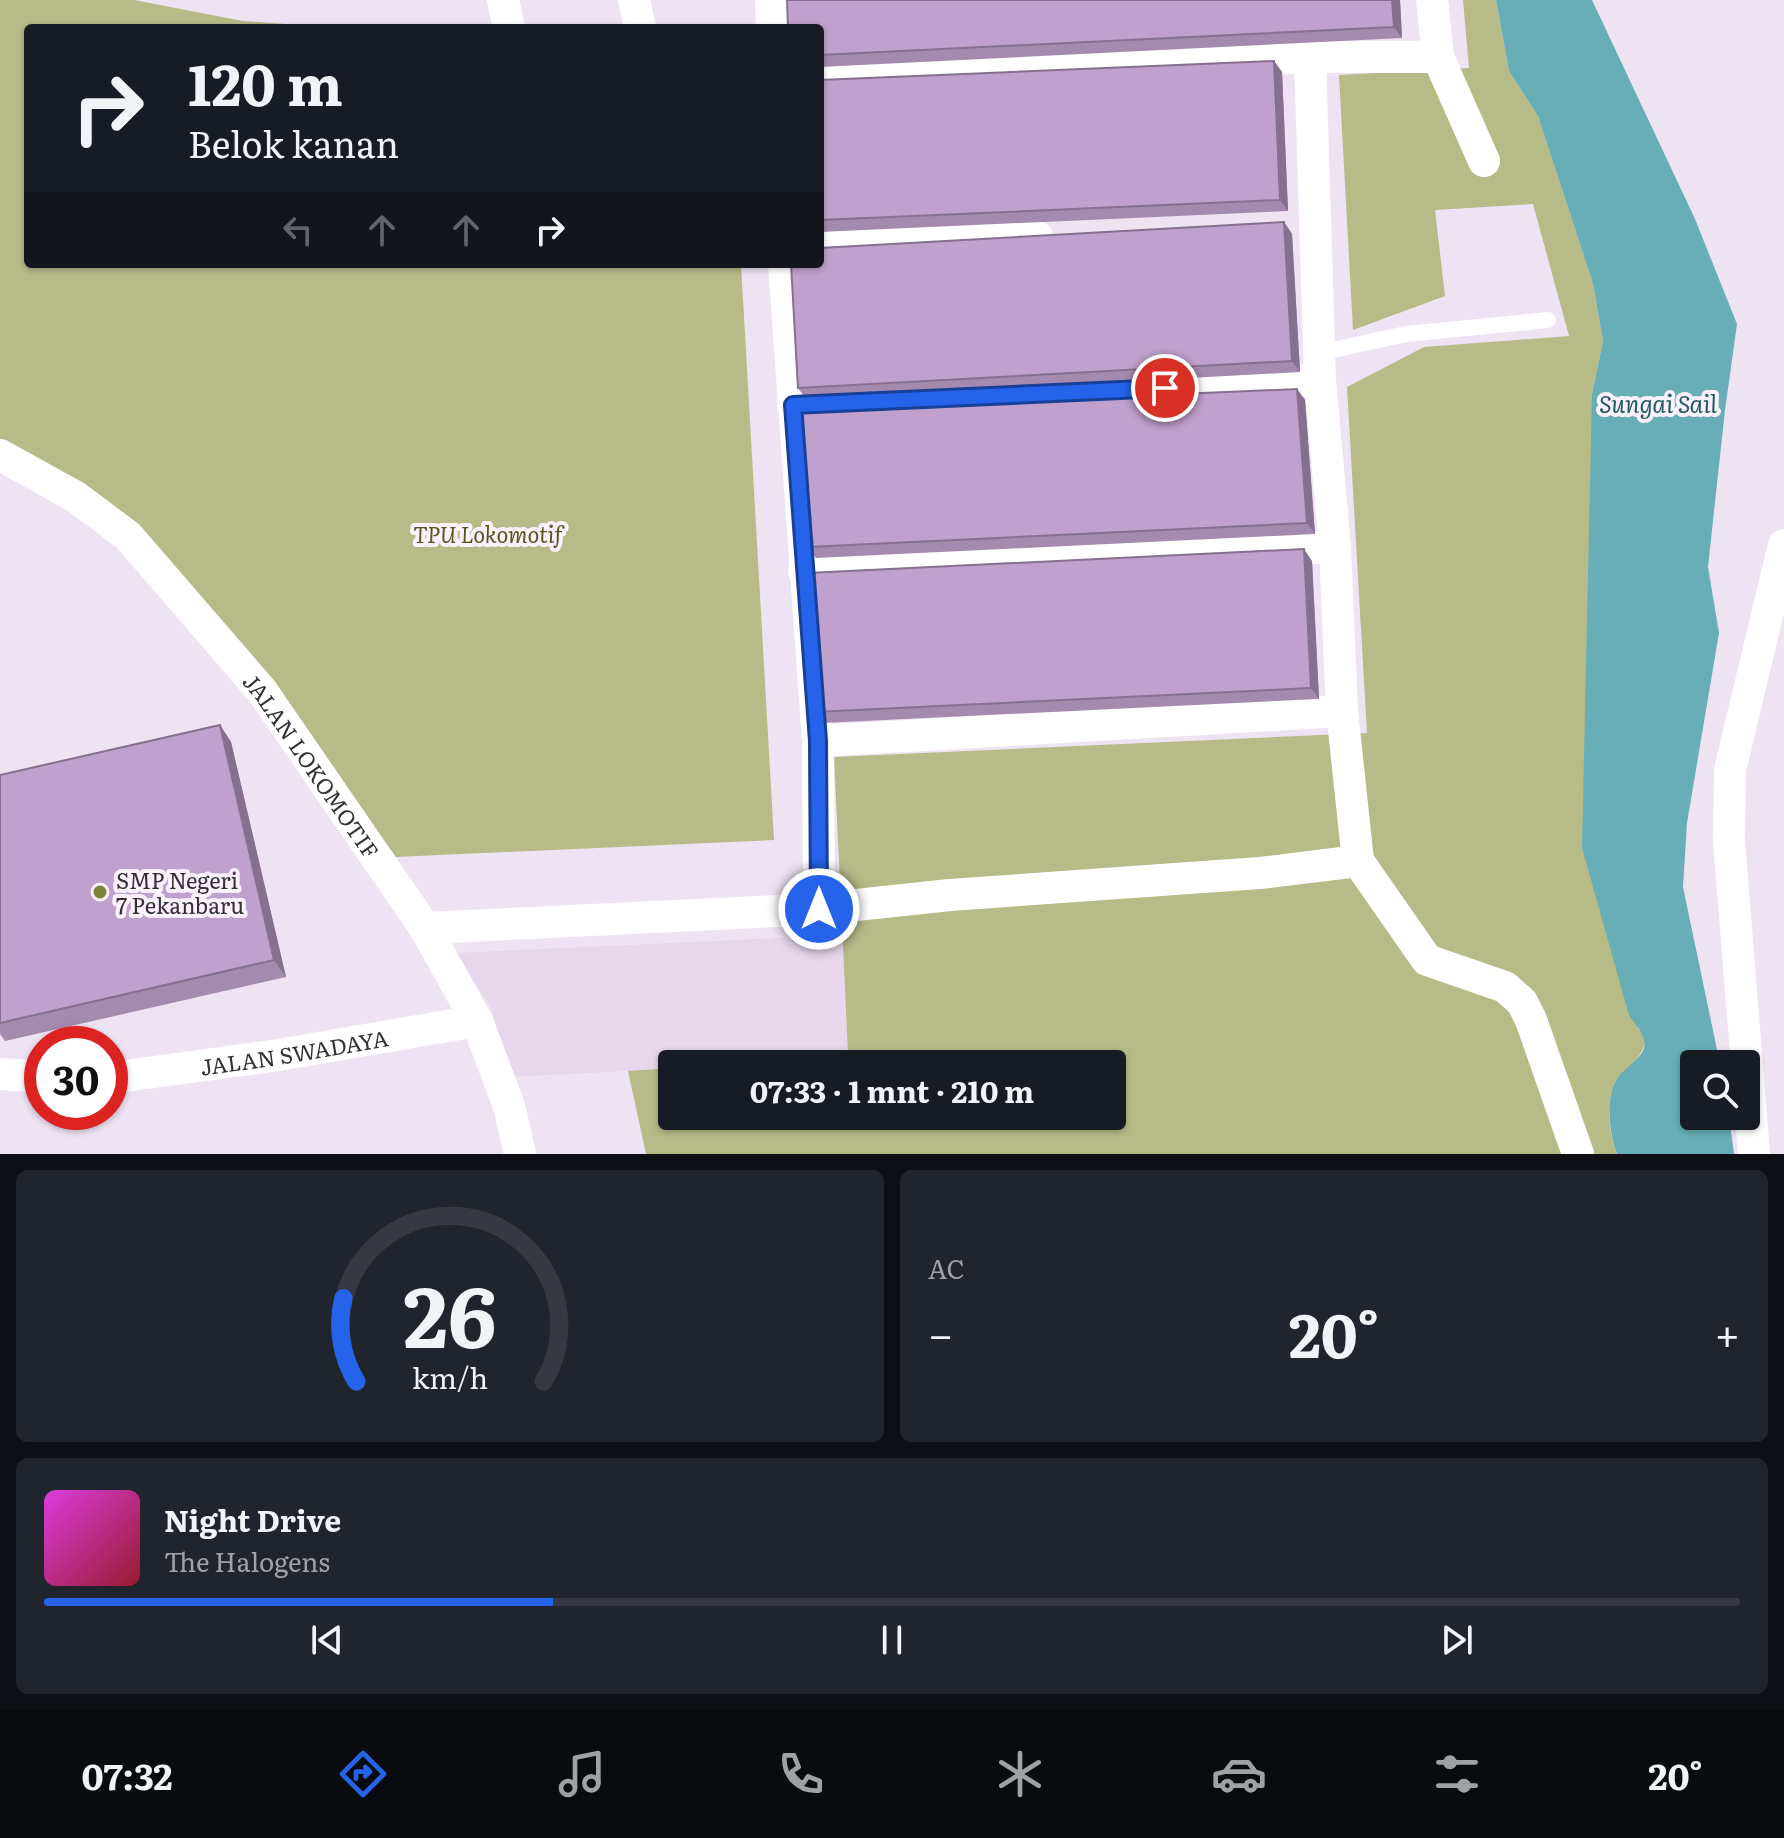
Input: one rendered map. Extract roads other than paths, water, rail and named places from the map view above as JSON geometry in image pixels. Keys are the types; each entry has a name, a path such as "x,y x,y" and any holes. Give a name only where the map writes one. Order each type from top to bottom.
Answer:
{"street":[{"path":"503,0 508,24"},
{"path":"634,0 639,24"},
{"path":"771,0 772,24"},
{"path":"1432,0 1438,57 1484,161"},
{"path":"824,80 1310,57 1438,57"},
{"path":"1310,57 1320,367 1335,547 1342,711 1358,861 1427,960 1505,987 1522,1002 1578,1154"},
{"path":"1283,226 1315,225"},
{"path":"824,246 1059,236"},
{"path":"784,268 818,741 819,909"},
{"path":"793,405 1320,367"},
{"name":"JALAN LOKOMOTIF","path":"0,455 76,497 128,536 262,691 425,928 477,1021 509,1106 520,1154"},
{"path":"1754,1154 1728,802 1730,770 1784,545"},
{"path":"804,571 1335,547"},
{"path":"818,741 1342,711"},
{"path":"425,928 819,909 950,895 1260,873 1358,861"},
{"name":"JALAN SWADAYA","path":"128,1076 272,1056 477,1021"},
{"path":"0,1074 24,1076"}],"lane":[{"path":"1320,367 1406,334 1548,320"}],"water":[{"name":"Sungai Sail","path":"1496,0 1592,0 1695,219 1737,324 1708,567 1719,633 1687,823 1683,887 1717,1050 1680,1050 1680,1130 1731,1130 1734,1154 1617,1154 1612,1135 1609,1114 1614,1084 1640,1056 1644,1044 1629,1015 1582,848 1592,394 1603,341 1593,284 1538,116 1509,71"}],"place":[{"name":"SMP Negeri 7 Pekanbaru","path":"100,892"}],"park label":[{"name":"TPU Lokomotif","path":"488,533"}]}
